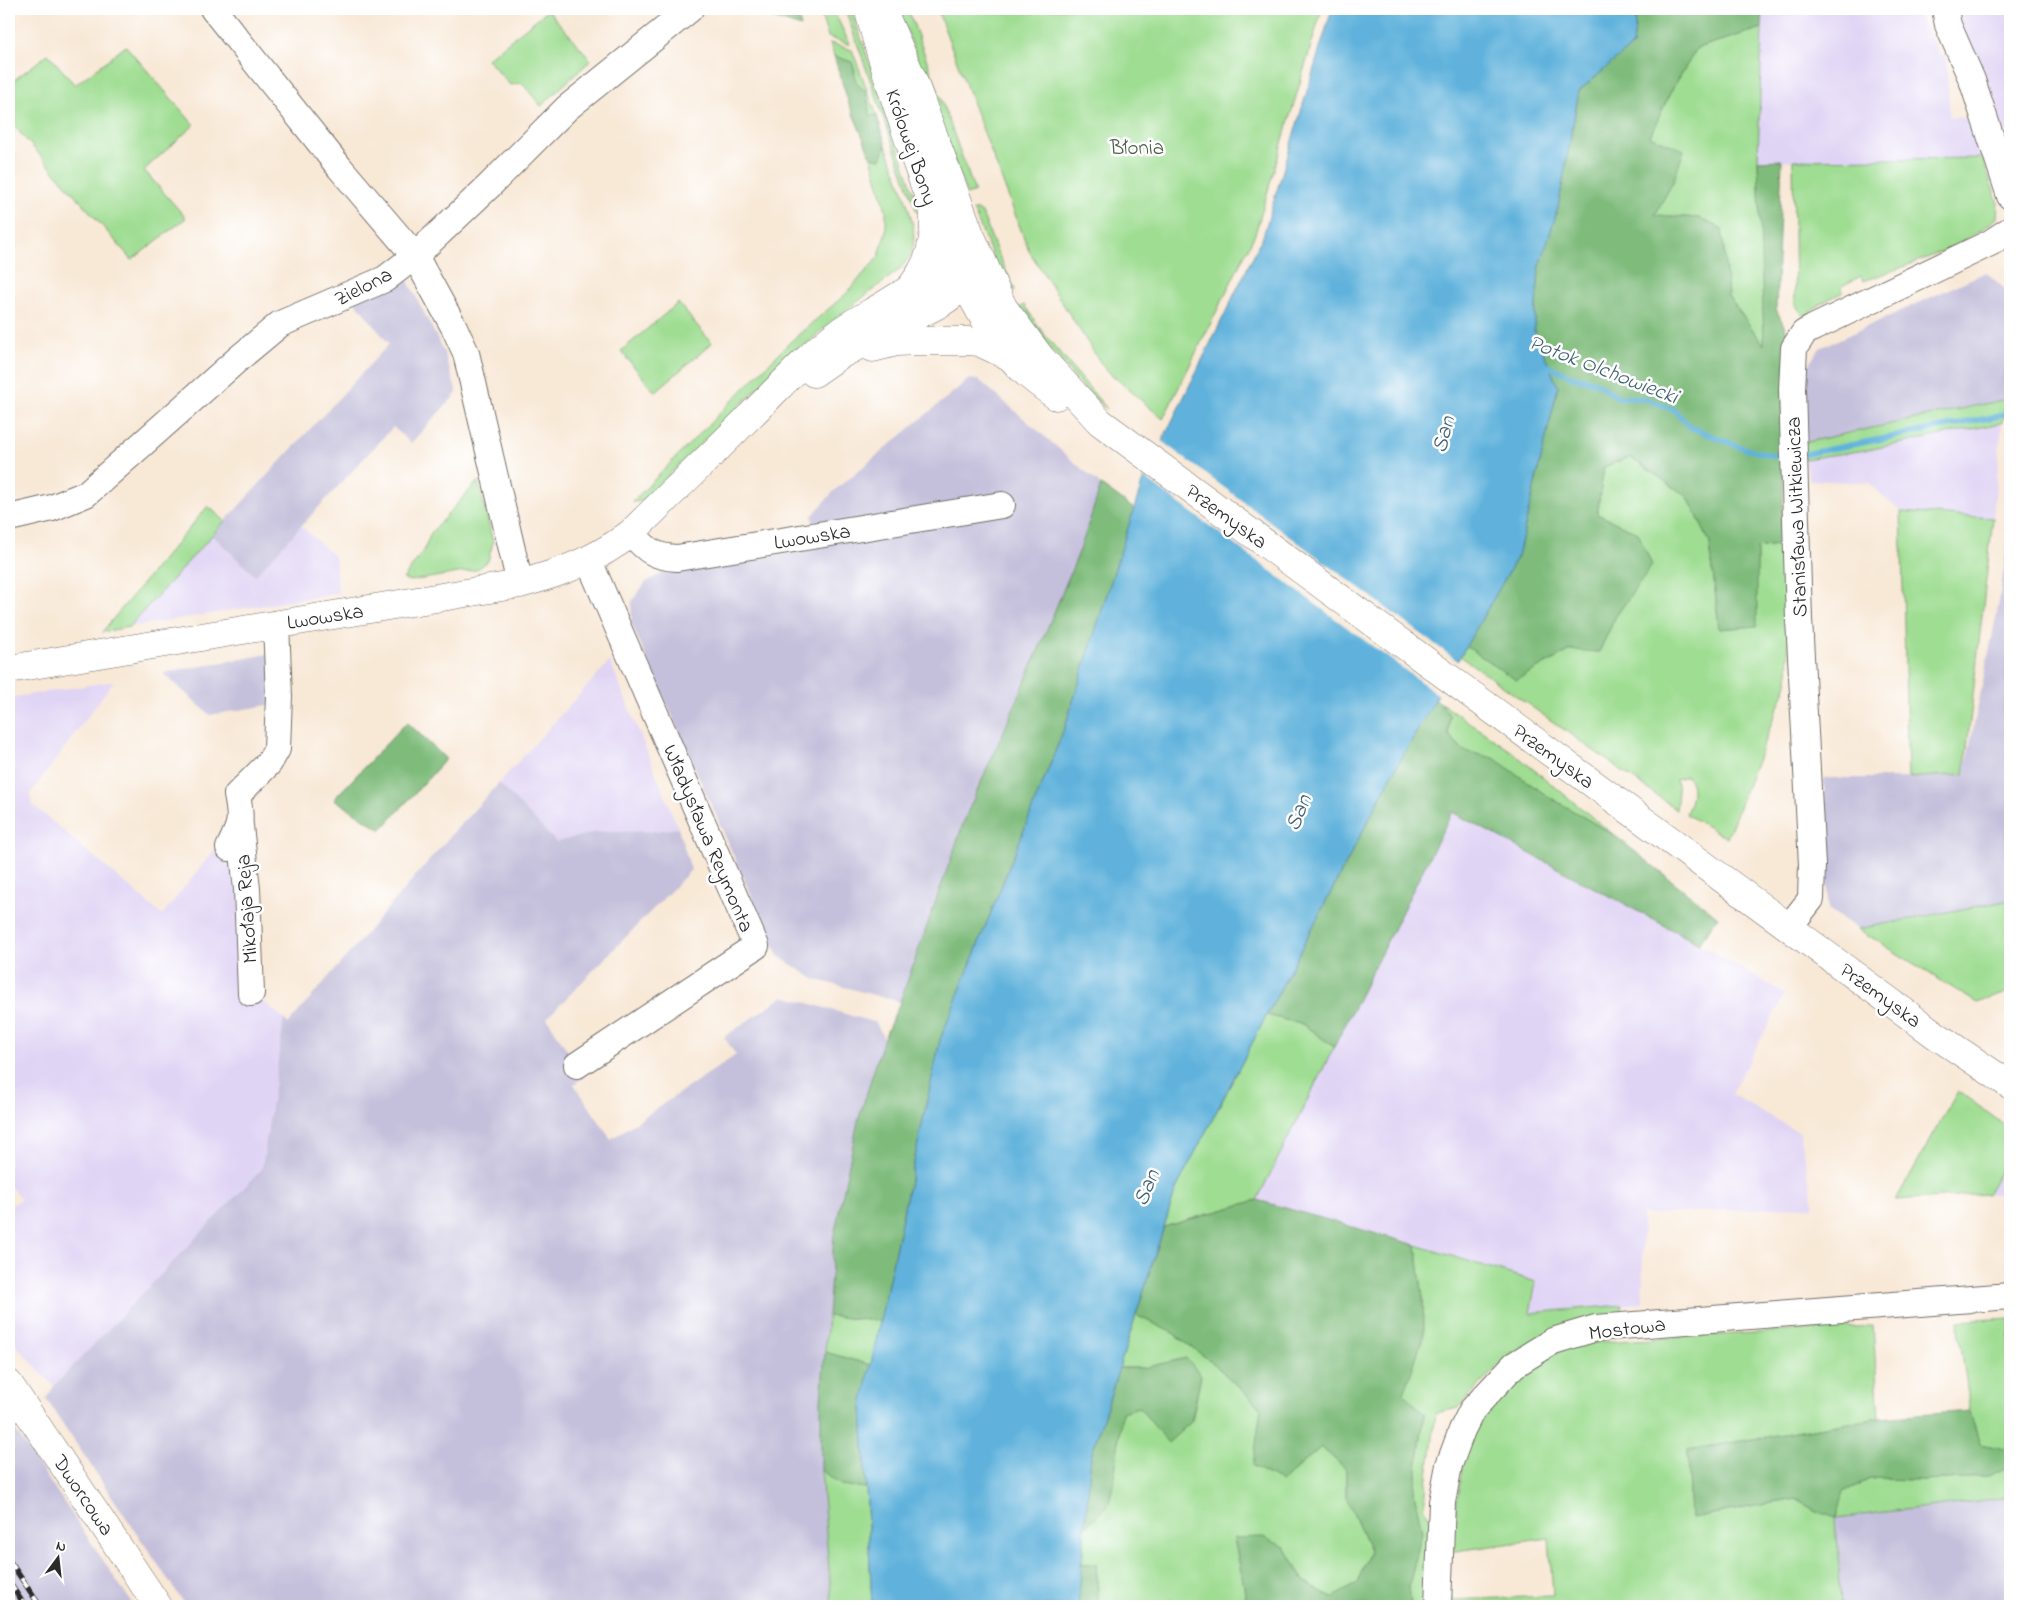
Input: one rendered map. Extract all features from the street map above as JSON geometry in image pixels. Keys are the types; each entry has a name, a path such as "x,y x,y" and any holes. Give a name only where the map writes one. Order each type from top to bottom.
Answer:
{"main road":[{"name":"Królowej Bony","path":"869,9 880,52 934,215 965,282"},
{"name":"Królowej Bony","path":"882,9 913,80 970,234"},
{"name":"Lwowska","path":"910,288 931,255 935,230 934,215"},
{"name":"Lwowska","path":"750,416 840,355 940,304 955,294 965,282 972,260 970,234"},
{"name":"Przemyska","path":"970,234 1003,307 1040,358 1107,428"},
{"name":"Lwowska","path":"9,669 520,584 552,575 589,560 611,548 631,533 792,373 839,332 910,288 926,281 943,278 965,282 986,292 1003,307"},
{"name":"Przemyska","path":"965,282 984,318 1012,358 1039,383 1070,407 1107,428 1936,1036 2010,1085"},
{"name":"Lwowska","path":"840,355 897,342 938,340 979,342 1012,358"},
{"name":"Dworcowa","path":"9,1384 158,1606"}],"street":[{"path":"213,9 410,259 454,327 466,354 520,584"},
{"name":"Zielona","path":"9,518 52,508 86,494 280,324 385,279 410,259 488,187 566,108 690,9"},
{"path":"1940,14 1972,80 2010,196"},
{"name":"Stanisława Witkiewicza","path":"1789,927 1811,898 1812,865 1799,619 1792,389 1794,348 1804,333 1813,328 1990,243 2010,230"},
{"name":"Lwowska","path":"631,533 652,554 663,558 677,558 1002,506"},
{"name":"Władysława Reymonta","path":"577,1065 756,946 589,560"},
{"name":"Mikołaja Reja","path":"251,993 248,889 235,837 240,813 237,795 270,763 277,749 279,696 276,624"},
{"name":"Mostowa","path":"1438,1606 1442,1502 1449,1465 1462,1430 1472,1410 1514,1365 1553,1341 1596,1328 2010,1296"}],"shaded area":[{"path":"1763,9 1915,9 1940,55 1946,55 1950,117 1965,118 1970,121 1982,158 1758,161"},
{"path":"1956,9 2010,9 2010,151 2007,153"},
{"path":"1986,272 2010,294 2010,379 2007,399 1802,443 1806,368 1820,348"},
{"path":"404,273 444,352 457,393 411,443 393,427 255,576 212,535 389,344 353,299"},
{"path":"969,379 979,380 1101,485 1080,550 1017,701 966,816 900,1002 814,979 778,956 631,623 632,601 646,582 664,572 816,549 812,516 834,491"},
{"path":"2002,423 1993,518 1901,512 1869,483 1809,480 1805,459 1872,449"},
{"path":"2010,523 2010,900 1858,929 1828,909 1824,778 1908,778 1964,774 1999,603"},
{"path":"301,526 335,557 338,593 129,627 212,535 255,576"},
{"path":"274,653 274,704 210,715 163,673"},
{"path":"610,661 678,828 656,831 596,832 556,842 499,783"},
{"path":"114,681 30,794 32,804 162,915 236,823 244,985 284,1019 263,1169 54,1386 9,1338 9,1207 21,1199 9,1185 9,698"},
{"path":"499,783 556,842 596,832 656,831 678,828 691,870 547,1018 584,1077 574,1084 611,1139 736,1055 724,1037 784,996 876,1023 884,1038 858,1121 834,1236 821,1401 821,1470 832,1606 186,1606 46,1399 54,1386 262,1169 284,1019 288,1024 451,835"},
{"path":"1452,812 1699,944 1785,994 1731,1094 1800,1133 1814,1206 1642,1215 1643,1303 1530,1313 1535,1282 1440,1252 1257,1200"},
{"path":"2010,1155 2010,1193 1987,1194"},
{"path":"9,1421 134,1606 9,1606"},
{"path":"2010,1497 2010,1606 1841,1606 1836,1518"}],"green space":[{"path":"745,9 797,9 801,27"},
{"path":"819,9 833,9 850,45 828,37"},
{"path":"845,9 851,9 920,211 917,212"},
{"path":"899,9 908,9 975,192 967,195"},
{"name":"Błonia","path":"937,9 1322,9 1255,234 1163,419 1104,368 1029,251"},
{"path":"1637,9 1763,9 1762,28 1697,48 1670,93 1650,136 1684,150 1674,180 1655,215 1699,218 1722,229 1728,296 1764,345 1758,161 1782,160 1776,309 1787,332 1782,544 1757,548 1757,626 1719,629 1710,543 1688,497 1630,457 1604,467 1597,514 1638,533 1652,565 1616,616 1599,652 1571,650 1516,680 1466,646 1518,556 1558,387 1534,330 1539,269 1558,208 1579,91 1633,45"},
{"path":"548,10 591,60 541,106 522,83 510,85 487,59"},
{"path":"1762,28 1758,161 1765,346 1728,296 1722,229 1699,218 1655,215 1674,180 1650,136 1670,93 1697,48"},
{"path":"830,43 852,50 877,116 870,115 868,100 854,80 855,71 852,62 834,56"},
{"path":"126,46 194,125 144,170 186,218 132,260 9,120 9,84 48,54 75,85"},
{"path":"834,56 852,62 856,82 866,91 870,115 877,116 886,145 881,159 871,157 849,104"},
{"path":"886,145 905,196 912,224 913,247 906,262 899,270 840,315 778,368 642,501 632,502 790,342 846,294 879,256 886,231 886,210 871,157 881,159"},
{"path":"1982,158 1998,203 1997,218 1967,239 1934,255 1864,281 1861,276 1842,286 1843,292 1820,304 1804,317 1795,304 1793,160"},
{"path":"973,210 982,213 1015,290 1009,294"},
{"path":"678,303 712,343 655,392 621,351"},
{"path":"1024,305 1044,334 1107,409 1085,390 1017,309"},
{"path":"2007,399 2002,423 1872,449 1805,459 1802,443"},
{"path":"1630,457 1688,497 1710,543 1719,629 1756,626 1757,548 1782,544 1789,627 1788,681 1727,838 1686,814 1692,790 1687,776 1676,779 1678,792 1676,809 1460,656 1466,646 1516,680 1571,650 1599,652 1616,616 1652,565 1638,533 1597,514 1604,467"},
{"path":"478,481 493,542 488,561 476,570 411,581 403,579 424,550 431,533"},
{"path":"1101,485 1134,509 1065,727 940,1040 880,1321 828,1316 834,1236 858,1121 884,1038 900,1002 966,816 1017,701 1080,550"},
{"path":"208,506 225,521 129,627 102,632"},
{"path":"1901,512 1993,518 1964,774 1908,778"},
{"path":"1435,699 1511,751 1614,835 1546,795 1494,759 1464,751 1448,734 1450,715"},
{"path":"1435,699 1450,715 1448,734 1464,751 1494,758 1546,795 1614,835 1718,917 1699,944 1452,812 1334,1047 1304,1025 1267,1015 1393,773"},
{"path":"407,722 446,759 381,830 334,799"},
{"path":"2010,900 2010,992 1977,1003 1858,929"},
{"path":"1267,1015 1304,1025 1334,1047 1257,1200 1164,1227 1176,1189"},
{"path":"1958,1091 2010,1129 2010,1155 1987,1194 1896,1200"},
{"path":"1257,1200 1416,1245 1423,1298 1424,1334 1404,1394 1424,1413 1414,1492 1422,1532 1409,1586 1411,1606 1246,1606 1244,1586 1234,1538 1263,1537 1285,1547 1304,1581 1332,1598 1357,1583 1370,1551 1346,1497 1346,1469 1321,1447 1282,1482 1253,1466 1261,1408 1213,1363 1173,1333 1136,1315 1164,1227"},
{"path":"1416,1245 1536,1282 1530,1313 1623,1305 1621,1314 1499,1365 1458,1408 1436,1413 1424,1508 1435,1526 1425,1606 1411,1606 1409,1586 1422,1532 1414,1492 1424,1413 1403,1394 1424,1334 1423,1298"},
{"path":"1136,1315 1173,1333 1213,1363 1261,1408 1254,1466 1282,1482 1321,1447 1346,1469 1346,1497 1370,1551 1357,1583 1332,1598 1304,1581 1285,1547 1234,1538 1244,1586 1246,1606 1173,1606 1171,1599 1158,1606 1099,1606 1096,1564 1082,1564 1085,1527 1108,1506 1122,1412 1139,1407 1168,1442 1192,1421 1201,1375 1186,1358 1144,1368 1119,1368"},
{"path":"828,1316 880,1321 871,1365 825,1352"},
{"path":"2010,1318 2010,1451 1980,1444 1970,1411 1958,1321"},
{"path":"1873,1326 1879,1418 1688,1450 1691,1518 1795,1499 1818,1512 1843,1492 1870,1479 1923,1480 1987,1477 2010,1466 2010,1497 1836,1518 1841,1606 1449,1606 1450,1600 1553,1596 1549,1538 1449,1552 1464,1454 1479,1413 1531,1362 1582,1343"},
{"path":"825,1352 871,1365 862,1406 866,1488 841,1485 821,1470 821,1401"},
{"path":"1186,1358 1201,1375 1191,1422 1168,1443 1139,1407 1122,1412 1114,1482 1108,1506 1085,1527 1091,1456 1119,1368 1144,1368"},
{"path":"1970,1411 1980,1444 2010,1450 2010,1466 1987,1477 1923,1480 1870,1479 1843,1492 1836,1518 1818,1512 1795,1499 1691,1518 1688,1450 1879,1418"},
{"path":"821,1470 841,1485 866,1488 872,1606 832,1606"},
{"path":"1082,1564 1096,1564 1099,1606 1078,1606"}],"water":[{"name":"San","path":"1332,9 1637,9 1633,45 1579,91 1558,208 1539,269 1534,330 1558,387 1518,556 1393,773 1176,1189 1091,1456 1078,1606 872,1606 862,1406 940,1040 1065,727 1143,480 1263,236"}],"pier":[{"path":"1160,440 1459,662 1440,696 1142,476"}],"waterway":[{"name":"Potok Olchowiecki","path":"1543,364 1573,377 1595,382 1617,397 1646,399 1674,410 1690,427 1745,449 1781,457"},
{"name":"Potok Olchowiecki","path":"1800,455 2004,415"}],"railway":[{"path":"9,1560 40,1606"},
{"path":"9,1582 25,1606"}]}
